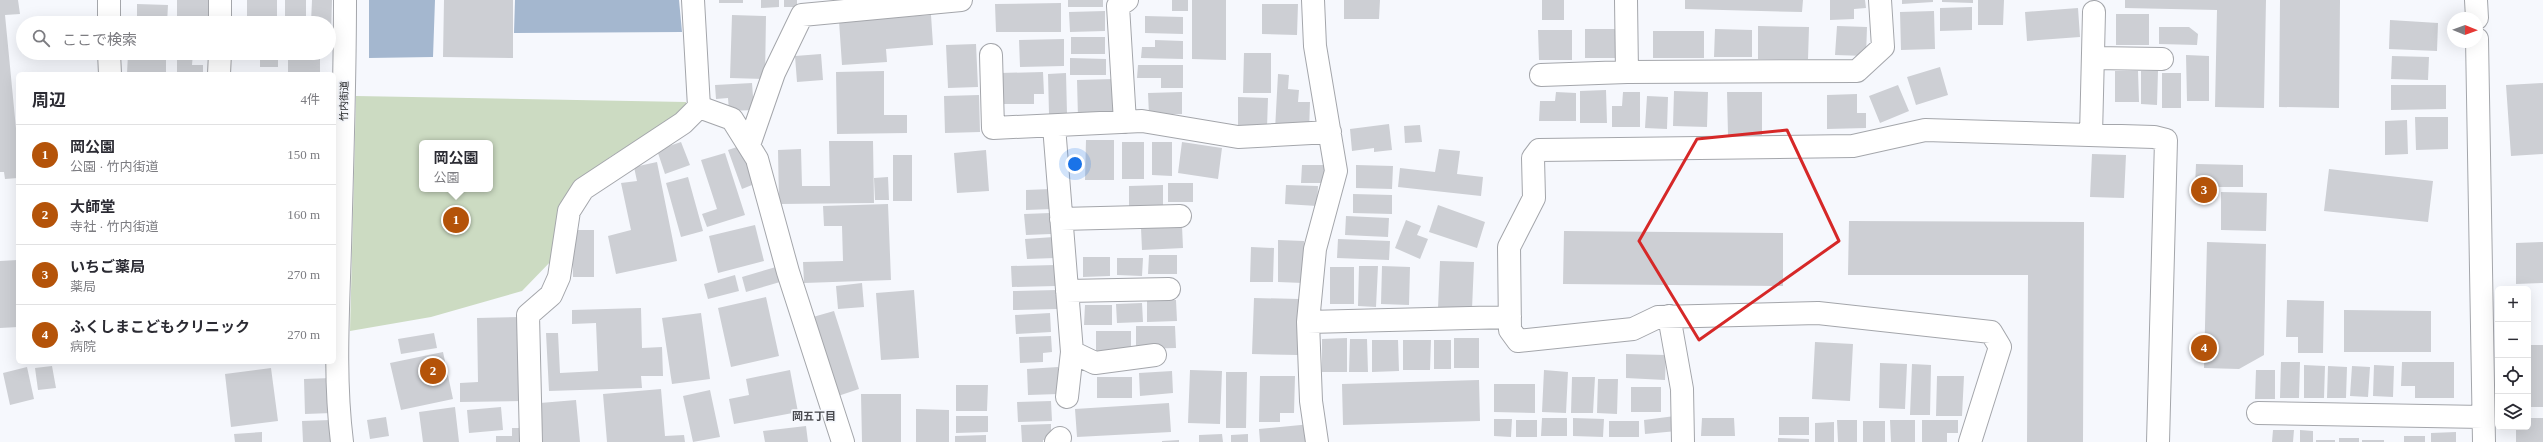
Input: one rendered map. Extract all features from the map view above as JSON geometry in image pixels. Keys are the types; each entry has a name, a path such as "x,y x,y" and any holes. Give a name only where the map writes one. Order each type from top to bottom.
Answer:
{"street":[{"path":"109,0 109,16"},
{"path":"220,0 220,16"},
{"name":"竹内街道","path":"342,442 338,408 336,359 345,85 345,0"},
{"path":"531,442 528,315 551,295 558,277 569,211 582,189 683,123 699,107 693,0"},
{"path":"695,29 704,0"},
{"path":"750,145 774,73 802,15 961,0"},
{"path":"1125,122 1118,6 1127,0"},
{"path":"1313,0 1315,46 1336,171 1315,249 1308,322 1311,401 1317,442"},
{"path":"1626,0 1627,72"},
{"path":"1541,75 1627,72 1858,71 1883,47 1880,0"},
{"path":"2476,0 2477,12"},
{"path":"2091,135 2094,12"},
{"path":"2477,48 2484,442"},
{"path":"991,55 993,128 1142,121 1238,137 1330,132"},
{"path":"2093,58 2162,58"},
{"path":"109,60 110,72"},
{"path":"219,72 220,60"},
{"path":"699,107 732,119 750,145 757,160 788,272 843,442"},
{"path":"1054,126 1072,352 1067,396"},
{"path":"1970,442 2000,347 1991,332 1818,313 1658,317 1633,328 1518,341 1510,330 1509,247 1534,198 1533,158 1539,150 1853,146 1925,130 2154,137 2166,140 2158,442"},
{"path":"1061,219 1180,216"},
{"path":"1067,291 1169,289"},
{"path":"1669,316 1682,389 1683,442"},
{"path":"1308,322 1510,318"},
{"path":"1072,352 1095,363 1155,355"},
{"path":"2258,413 2484,417"}],"highlighted area":[{"path":"1787,130 1839,241 1699,340 1639,241 1697,139"}],"green space":[{"path":"356,96 686,102 687,109 610,157 577,184 554,258 522,291 431,317 350,331"}],"water":[{"path":"369,0 435,0 433,57 369,58"},
{"path":"515,0 679,0 682,32 514,33"}],"building":[{"path":"0,0 18,0 20,14 5,15 16,128 16,178 5,179 4,172 0,172"},
{"path":"177,0 209,0 209,16 177,16"},
{"path":"247,0 277,0 277,16 247,16"},
{"path":"285,0 306,0 306,16 285,16"},
{"path":"312,0 332,0 332,16 311,16"},
{"path":"444,0 513,0 513,58 443,57"},
{"path":"719,0 743,0 743,3 719,3"},
{"path":"761,0 779,0 779,7 761,8"},
{"path":"784,0 797,0 797,7 784,7"},
{"path":"1068,0 1103,0 1103,7 1068,7"},
{"path":"1172,0 1188,0 1188,11 1172,11"},
{"path":"1192,0 1226,0 1226,60 1192,59"},
{"path":"1344,0 1380,0 1379,19 1344,19"},
{"path":"1542,0 1564,0 1564,20 1542,20"},
{"path":"1685,0 1803,0 1802,12 1685,9"},
{"path":"1830,0 1865,0 1866,8 1854,9 1854,19 1830,20"},
{"path":"1902,0 1933,0 1933,2 1902,4"},
{"path":"1942,0 1973,0 1973,3 1942,2"},
{"path":"1978,0 2004,0 2003,25 1978,25"},
{"path":"2125,0 2266,0 2264,108 2215,107 2217,10 2125,8"},
{"path":"2280,0 2340,0 2339,108 2279,107"},
{"path":"1061,3 1061,32 996,32 995,4"},
{"path":"137,4 168,5 167,16 137,16"},
{"path":"1262,4 1298,4 1297,35 1262,34"},
{"path":"1972,7 1972,30 1940,31 1940,8"},
{"path":"2078,8 2080,37 2027,41 2025,12"},
{"path":"1105,11 1105,31 1070,32 1069,12"},
{"path":"1934,11 1935,49 1901,50 1900,12"},
{"path":"2116,14 2149,14 2149,45 2116,45"},
{"path":"732,15 766,16 765,79 730,78"},
{"path":"931,15 933,45 886,49 887,62 842,65 839,21"},
{"path":"1145,16 1183,17 1183,34 1145,33"},
{"path":"2390,20 2438,23 2437,51 2389,49"},
{"path":"1758,26 1809,27 1808,59 1758,59"},
{"path":"1837,26 1867,27 1866,56 1835,55"},
{"path":"2159,27 2189,27 2198,34 2197,45 2159,44"},
{"path":"1585,29 1621,29 1620,58 1585,58"},
{"path":"1715,29 1752,30 1752,57 1714,57"},
{"path":"1538,30 1572,30 1572,60 1539,60"},
{"path":"1653,31 1704,31 1704,58 1653,58"},
{"path":"1071,37 1105,37 1105,54 1071,54"},
{"path":"1064,39 1064,66 1020,67 1019,40"},
{"path":"1155,40 1183,41 1183,59 1141,58 1142,47 1155,47"},
{"path":"976,44 978,87 948,88 946,45"},
{"path":"1244,53 1271,53 1271,93 1243,93"},
{"path":"821,54 823,80 797,82 795,56"},
{"path":"2186,55 2209,56 2209,101 2187,101"},
{"path":"2392,56 2429,57 2428,80 2391,79"},
{"path":"1070,58 1106,59 1106,75 1070,75"},
{"path":"128,60 166,60 166,72 127,72"},
{"path":"177,60 192,60 192,65 203,65 203,72 177,72"},
{"path":"260,60 278,60 278,67 260,67"},
{"path":"288,60 320,60 320,72 288,72"},
{"path":"1138,65 1183,65 1183,88 1161,88 1161,78 1137,78"},
{"path":"1940,67 1948,95 1916,105 1907,77"},
{"path":"884,71 884,115 907,115 907,133 837,134 836,72"},
{"path":"2115,71 2138,71 2139,102 2115,102"},
{"path":"2141,71 2158,71 2157,105 2141,104"},
{"path":"1043,72 1044,94 1034,94 1034,104 1001,104 1000,73"},
{"path":"1066,73 1067,114 1049,114 1048,74"},
{"path":"2162,73 2181,73 2181,108 2162,108"},
{"path":"1278,74 1289,75 1288,89 1299,90 1298,102 1310,102 1309,132 1275,130"},
{"path":"1114,79 1115,117 1078,118 1077,80"},
{"path":"752,83 754,110 729,111 728,98 716,99 715,85"},
{"path":"2543,83 2543,154 2511,156 2506,85"},
{"path":"1898,85 1909,111 1880,123 1869,96"},
{"path":"2391,85 2446,85 2446,109 2391,110"},
{"path":"1606,90 1607,123 1580,123 1580,91"},
{"path":"1674,91 1708,92 1707,127 1673,126"},
{"path":"1182,92 1182,114 1149,115 1148,93"},
{"path":"1556,92 1576,93 1576,121 1539,121 1540,101 1555,101"},
{"path":"1623,92 1640,92 1640,127 1612,127 1612,106 1622,106"},
{"path":"1727,92 1762,92 1762,135 1728,135"},
{"path":"1857,94 1857,113 1866,113 1866,128 1827,129 1827,95"},
{"path":"979,95 980,132 945,133 944,96"},
{"path":"1647,96 1668,97 1667,129 1645,128"},
{"path":"1238,97 1268,98 1267,128 1238,128"},
{"path":"2415,117 2448,117 2448,149 2416,150"},
{"path":"2407,120 2408,154 2385,155 2385,121"},
{"path":"1389,124 1392,150 1374,152 1374,148 1352,151 1350,129"},
{"path":"1420,125 1422,142 1405,143 1404,126"},
{"path":"1086,140 1114,140 1114,180 1085,180"},
{"path":"829,141 873,141 874,203 779,204 778,150 801,149 802,186 830,186"},
{"path":"681,142 690,165 665,174 657,150"},
{"path":"1122,142 1144,142 1144,179 1122,179"},
{"path":"1152,142 1172,142 1172,176 1152,175"},
{"path":"1182,142 1222,148 1218,179 1178,173"},
{"path":"743,145 757,183 742,189 728,150"},
{"path":"1439,149 1460,151 1457,174 1483,177 1481,196 1398,187 1400,168 1435,172"},
{"path":"986,150 989,191 957,193 954,153"},
{"path":"725,153 745,215 707,227 702,214 717,209 701,160"},
{"path":"2092,154 2126,155 2124,198 2090,197"},
{"path":"893,155 912,155 912,201 893,201"},
{"path":"657,162 677,261 616,274 608,236 631,230 621,183 637,181 634,167"},
{"path":"2196,164 2243,165 2243,187 2195,187"},
{"path":"1302,165 1327,165 1327,183 1301,183"},
{"path":"1356,165 1393,166 1392,189 1356,188"},
{"path":"2329,169 2433,181 2428,222 2324,211"},
{"path":"688,177 703,231 681,237 666,183"},
{"path":"888,177 889,200 875,200 874,178"},
{"path":"1168,183 1193,183 1193,202 1168,202"},
{"path":"1163,185 1163,208 1129,208 1129,186"},
{"path":"1286,185 1318,186 1317,206 1285,204"},
{"path":"1051,189 1052,209 1026,210 1026,190"},
{"path":"2221,192 2267,193 2266,231 2221,230"},
{"path":"1353,194 1392,195 1392,214 1353,213"},
{"path":"888,204 891,280 804,283 803,262 843,261 842,226 824,226 823,206"},
{"path":"1438,205 1485,222 1477,248 1429,232"},
{"path":"1050,213 1051,234 1026,235 1024,214"},
{"path":"1346,216 1389,218 1388,237 1345,235"},
{"path":"1406,220 1421,226 1417,235 1428,239 1420,259 1395,248"},
{"path":"1849,221 2084,222 2083,442 2027,442 2028,275 1848,275"},
{"path":"755,225 764,261 718,273 709,236"},
{"path":"1182,226 1183,248 1142,250 1141,228"},
{"path":"572,230 594,230 594,277 573,277"},
{"path":"1564,231 1783,233 1783,286 1563,284"},
{"path":"1054,237 1055,258 1027,259 1025,239"},
{"path":"1338,239 1390,241 1389,260 1337,258"},
{"path":"1278,240 1304,241 1303,283 1278,282"},
{"path":"2207,242 2266,244 2264,355 2239,369 2204,368"},
{"path":"2543,242 2543,283 2516,284 2516,243"},
{"path":"1251,247 1274,248 1273,282 1250,282"},
{"path":"1149,255 1177,255 1177,274 1148,274"},
{"path":"1083,257 1110,257 1110,276 1083,277"},
{"path":"1117,258 1143,258 1142,276 1117,275"},
{"path":"16,260 16,327 0,328 0,261"},
{"path":"1440,261 1474,262 1472,309 1438,308"},
{"path":"1055,265 1056,286 1012,287 1011,266"},
{"path":"1359,266 1378,266 1376,307 1358,306"},
{"path":"1382,266 1410,267 1409,305 1381,304"},
{"path":"776,267 780,282 746,292 742,277"},
{"path":"1330,267 1354,267 1354,304 1330,304"},
{"path":"735,275 739,291 708,299 704,284"},
{"path":"862,283 864,307 838,309 836,286"},
{"path":"914,290 919,358 881,360 876,293"},
{"path":"1057,290 1057,309 1013,310 1013,291"},
{"path":"766,297 779,356 731,367 718,308"},
{"path":"1254,298 1299,299 1298,355 1252,354"},
{"path":"1176,300 1177,321 1147,322 1147,301"},
{"path":"2287,300 2324,301 2323,353 2298,353 2298,337 2286,337"},
{"path":"1142,303 1143,322 1117,323 1116,304"},
{"path":"1085,305 1112,305 1112,325 1084,325"},
{"path":"641,308 642,348 662,347 663,376 641,376 642,388 549,391 546,333 558,333 560,373 598,371 596,323 572,324 572,310"},
{"path":"2344,310 2431,311 2431,352 2344,352"},
{"path":"834,311 859,389 838,396 813,317"},
{"path":"701,313 710,379 672,384 662,318"},
{"path":"1050,313 1051,332 1016,334 1015,315"},
{"path":"522,317 523,401 460,402 460,383 478,382 477,318"},
{"path":"1136,326 1175,326 1176,348 1136,349"},
{"path":"1096,331 1131,331 1131,351 1096,351"},
{"path":"434,333 437,348 401,354 398,339"},
{"path":"1051,336 1052,352 1043,353 1043,362 1020,363 1019,337"},
{"path":"1347,338 1347,372 1322,372 1322,339"},
{"path":"1454,338 1479,338 1479,368 1454,368"},
{"path":"1350,339 1367,339 1368,372 1349,372"},
{"path":"1372,340 1398,340 1399,371 1372,372"},
{"path":"1403,340 1431,340 1430,370 1403,370"},
{"path":"1434,340 1451,340 1451,369 1434,369"},
{"path":"1815,342 1853,344 1850,401 1812,399"},
{"path":"2531,345 2543,345 2543,407 2531,407"},
{"path":"443,352 453,399 401,410 390,363"},
{"path":"1626,354 1666,355 1665,380 1626,378"},
{"path":"2281,362 2300,362 2299,398 2280,398"},
{"path":"2402,362 2454,362 2454,398 2415,398 2415,386 2401,386"},
{"path":"1880,363 1907,364 1905,409 1879,408"},
{"path":"1912,364 1931,365 1930,415 1910,415"},
{"path":"2304,365 2325,366 2324,398 2304,398"},
{"path":"2374,365 2394,366 2393,397 2373,396"},
{"path":"52,366 56,388 38,390 35,368"},
{"path":"2328,366 2347,367 2346,398 2327,398"},
{"path":"2352,366 2370,367 2368,397 2350,396"},
{"path":"27,367 34,399 10,405 3,373"},
{"path":"1058,367 1059,394 1028,395 1027,369"},
{"path":"271,368 278,421 231,427 225,374"},
{"path":"790,370 798,412 734,424 729,399 749,395 746,379"},
{"path":"1190,370 1222,371 1220,424 1188,423"},
{"path":"1544,370 1568,372 1566,413 1542,412"},
{"path":"2256,370 2275,370 2275,399 2255,399"},
{"path":"1172,371 1173,393 1140,396 1139,373"},
{"path":"1226,372 1247,372 1246,428 1226,428"},
{"path":"1260,376 1295,376 1294,413 1280,413 1280,422 1259,422"},
{"path":"1937,376 1964,376 1962,416 1936,416"},
{"path":"1097,377 1132,377 1132,398 1097,398"},
{"path":"1572,377 1595,377 1593,413 1571,413"},
{"path":"331,378 332,413 305,414 304,379"},
{"path":"1598,379 1618,379 1617,414 1597,413"},
{"path":"1479,380 1480,421 1343,425 1342,384"},
{"path":"1494,384 1535,384 1535,413 1494,412"},
{"path":"956,385 988,385 987,411 956,411"},
{"path":"1631,387 1661,387 1661,412 1631,412"},
{"path":"661,389 665,436 684,435 685,442 607,442 603,394"},
{"path":"710,390 720,437 693,442 683,396"},
{"path":"861,394 901,394 901,442 862,442"},
{"path":"576,400 580,442 543,442 540,403"},
{"path":"1051,401 1052,421 1018,422 1017,402"},
{"path":"1169,403 1171,432 1077,437 1075,409"},
{"path":"455,407 459,442 423,442 419,412"},
{"path":"501,407 503,430 469,433 467,410"},
{"path":"916,409 949,410 949,442 916,442"},
{"path":"956,416 988,416 988,432 956,433"},
{"path":"1675,416 1677,431 1645,434 1644,420"},
{"path":"386,417 389,436 370,439 367,420"},
{"path":"1779,417 1809,417 1809,435 1779,435"},
{"path":"1542,418 1567,418 1567,436 1541,436"},
{"path":"1573,418 1604,419 1603,437 1573,436"},
{"path":"1702,418 1734,418 1735,436 1701,436"},
{"path":"2531,418 2543,418 2543,442 2516,442 2516,430 2531,430"},
{"path":"1494,419 1512,419 1511,437 1494,436"},
{"path":"331,420 332,442 303,442 302,421"},
{"path":"1516,420 1537,420 1537,437 1516,437"},
{"path":"1837,420 1857,420 1857,442 1838,442"},
{"path":"1890,420 1915,420 1915,442 1891,442"},
{"path":"1922,420 1958,420 1958,433 1947,433 1947,442 1922,442"},
{"path":"1609,421 1639,421 1639,437 1609,437"},
{"path":"1863,421 1885,421 1885,442 1863,442"},
{"path":"1834,422 1834,442 1815,442 1815,423"},
{"path":"1051,424 1051,439 1043,440 1043,442 1022,442 1021,425"},
{"path":"1311,424 1313,442 1260,442 1259,429"},
{"path":"806,426 808,442 765,442 763,431"},
{"path":"512,428 526,428 526,442 496,442 496,436 512,436"},
{"path":"2273,430 2294,430 2293,442 2272,442"},
{"path":"2300,430 2313,431 2313,442 2300,442"},
{"path":"262,432 262,442 235,442 234,434"},
{"path":"2456,432 2456,442 2431,442 2431,433"},
{"path":"1222,434 1223,442 1199,442 1199,435"},
{"path":"1248,434 1248,442 1231,442 1231,435"},
{"path":"986,435 986,442 955,442 955,436"},
{"path":"2404,436 2425,436 2425,442 2404,442"},
{"path":"1778,438 1809,439 1809,442 1778,442"},
{"path":"2339,438 2359,438 2359,442 2339,442"},
{"path":"1179,440 1179,442 1162,442 1162,441"},
{"path":"2316,440 2335,440 2335,442 2316,442"},
{"path":"2362,440 2384,440 2384,442 2362,442"}],"place":[{"name":"いちご薬局","path":"2204,190"},
{"name":"岡公園","path":"456,220"},
{"name":"ふくしまこどもクリニック","path":"2204,348"},
{"name":"大師堂","path":"433,371"}],"district":[{"name":"岡五丁目","path":"814,416"}]}
